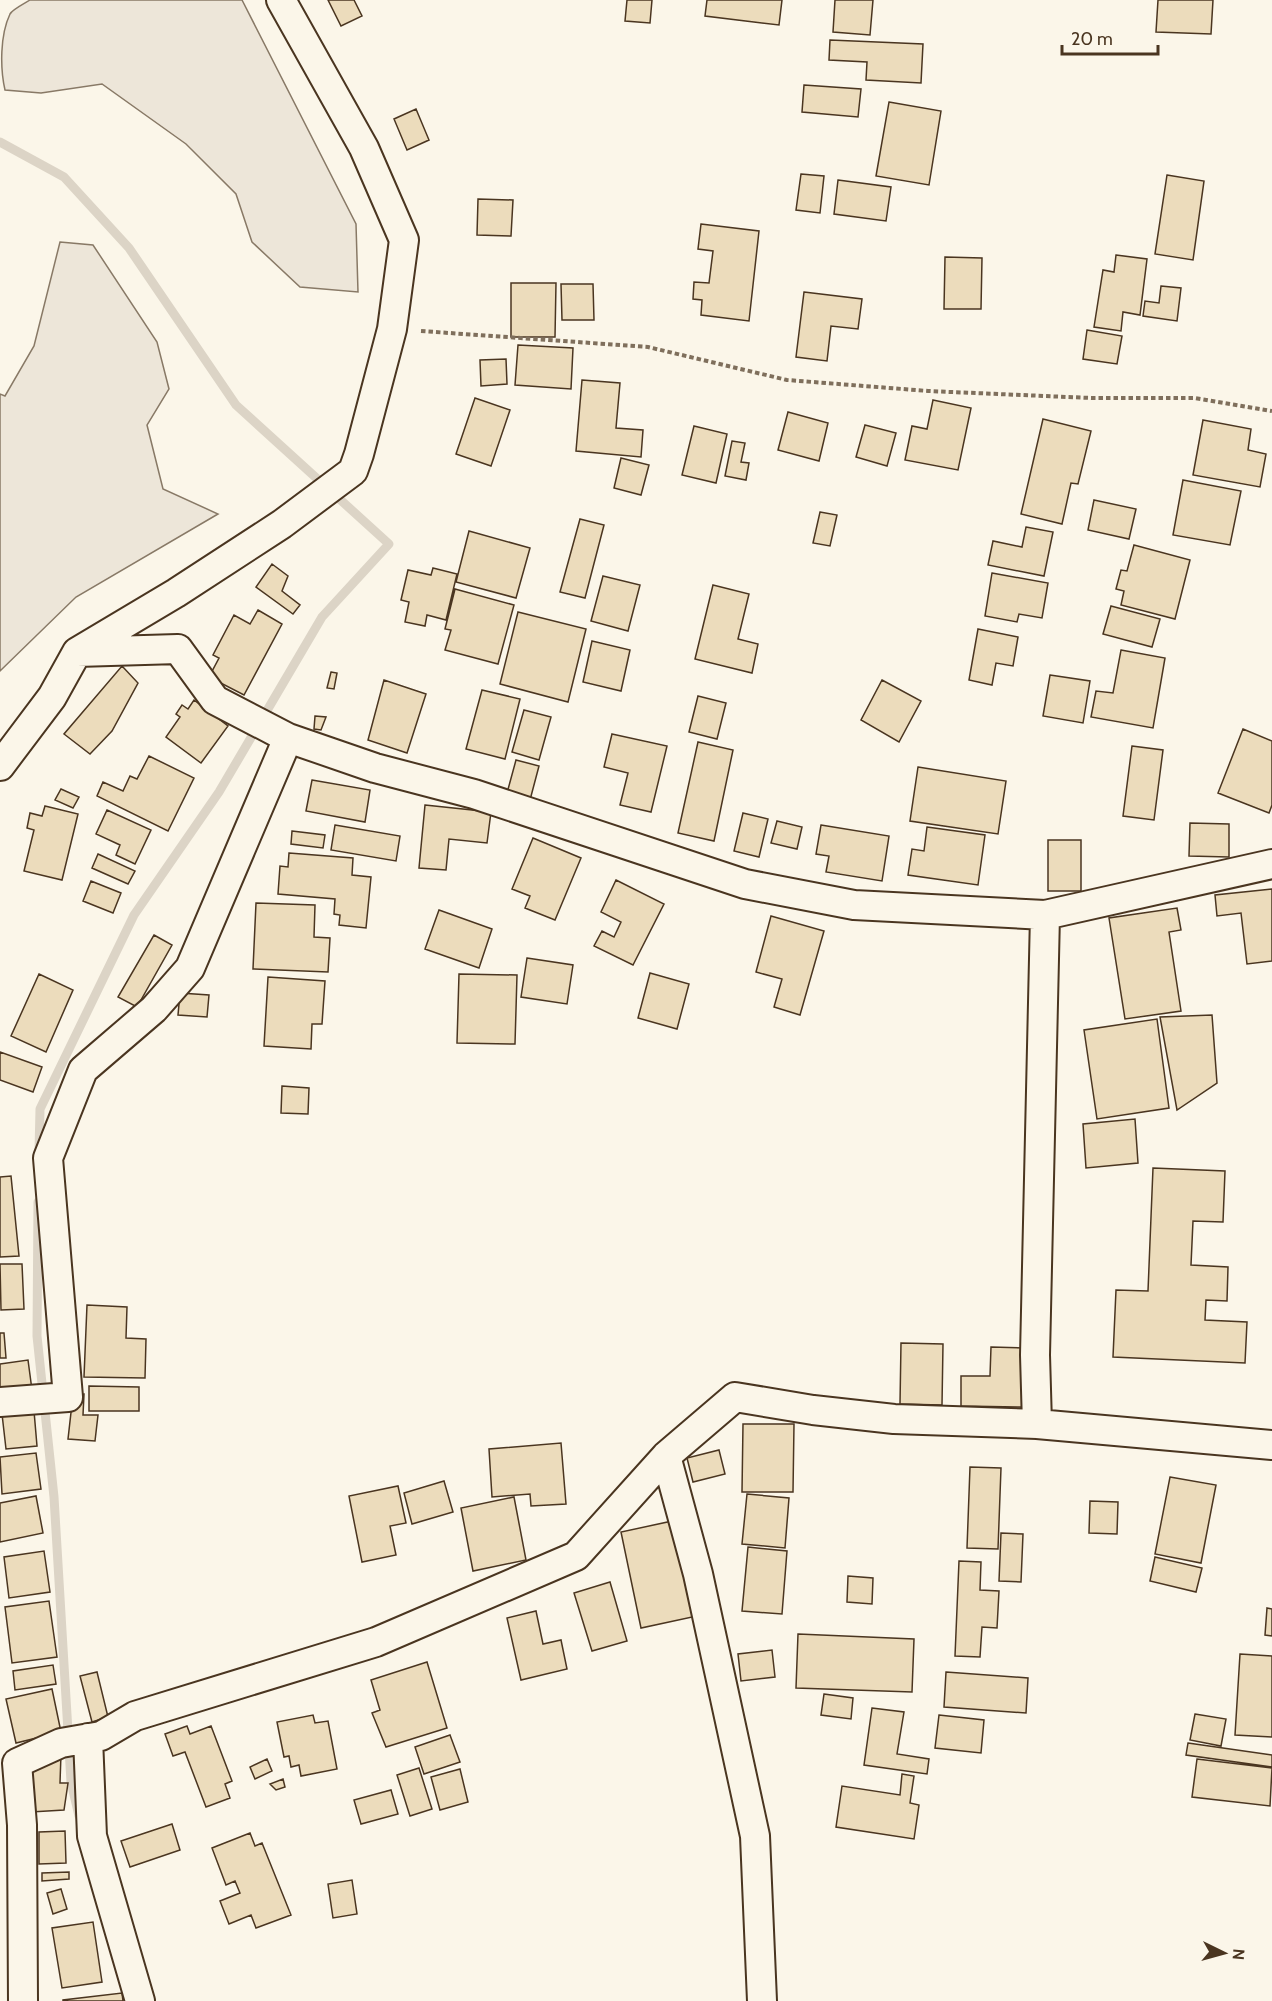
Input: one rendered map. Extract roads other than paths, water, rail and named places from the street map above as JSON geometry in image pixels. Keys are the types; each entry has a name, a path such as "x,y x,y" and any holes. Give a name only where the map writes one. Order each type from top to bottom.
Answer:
{"street":[{"path":"0,766 52,697 78,652 176,593 282,524 353,471 392,329 404,240 364,148 281,0"},
{"path":"78,652 178,649 215,700 288,738 375,768 474,794 745,884 854,905 1045,915 1272,864"},
{"path":"0,1402 68,1397 48,1158 83,1070 154,1009 190,968 288,738"},
{"path":"1037,1424 1035,1355 1045,915"},
{"path":"23,2001 22,1825 17,1763 61,1743 101,1736 135,1716 376,1642 576,1556 666,1456 735,1397 813,1410 894,1419 1037,1424 1272,1445"},
{"path":"666,1456 698,1574 755,1836 762,2001"},
{"path":"88,1738 92,1836 140,2001"}],"waterway":[{"path":"0,142 64,177 129,248 236,405 389,544 322,617 219,792 134,915 40,1109 39,1152"},
{"path":"38,1202 37,1336 54,1497 71,1782 79,1816"}]}
